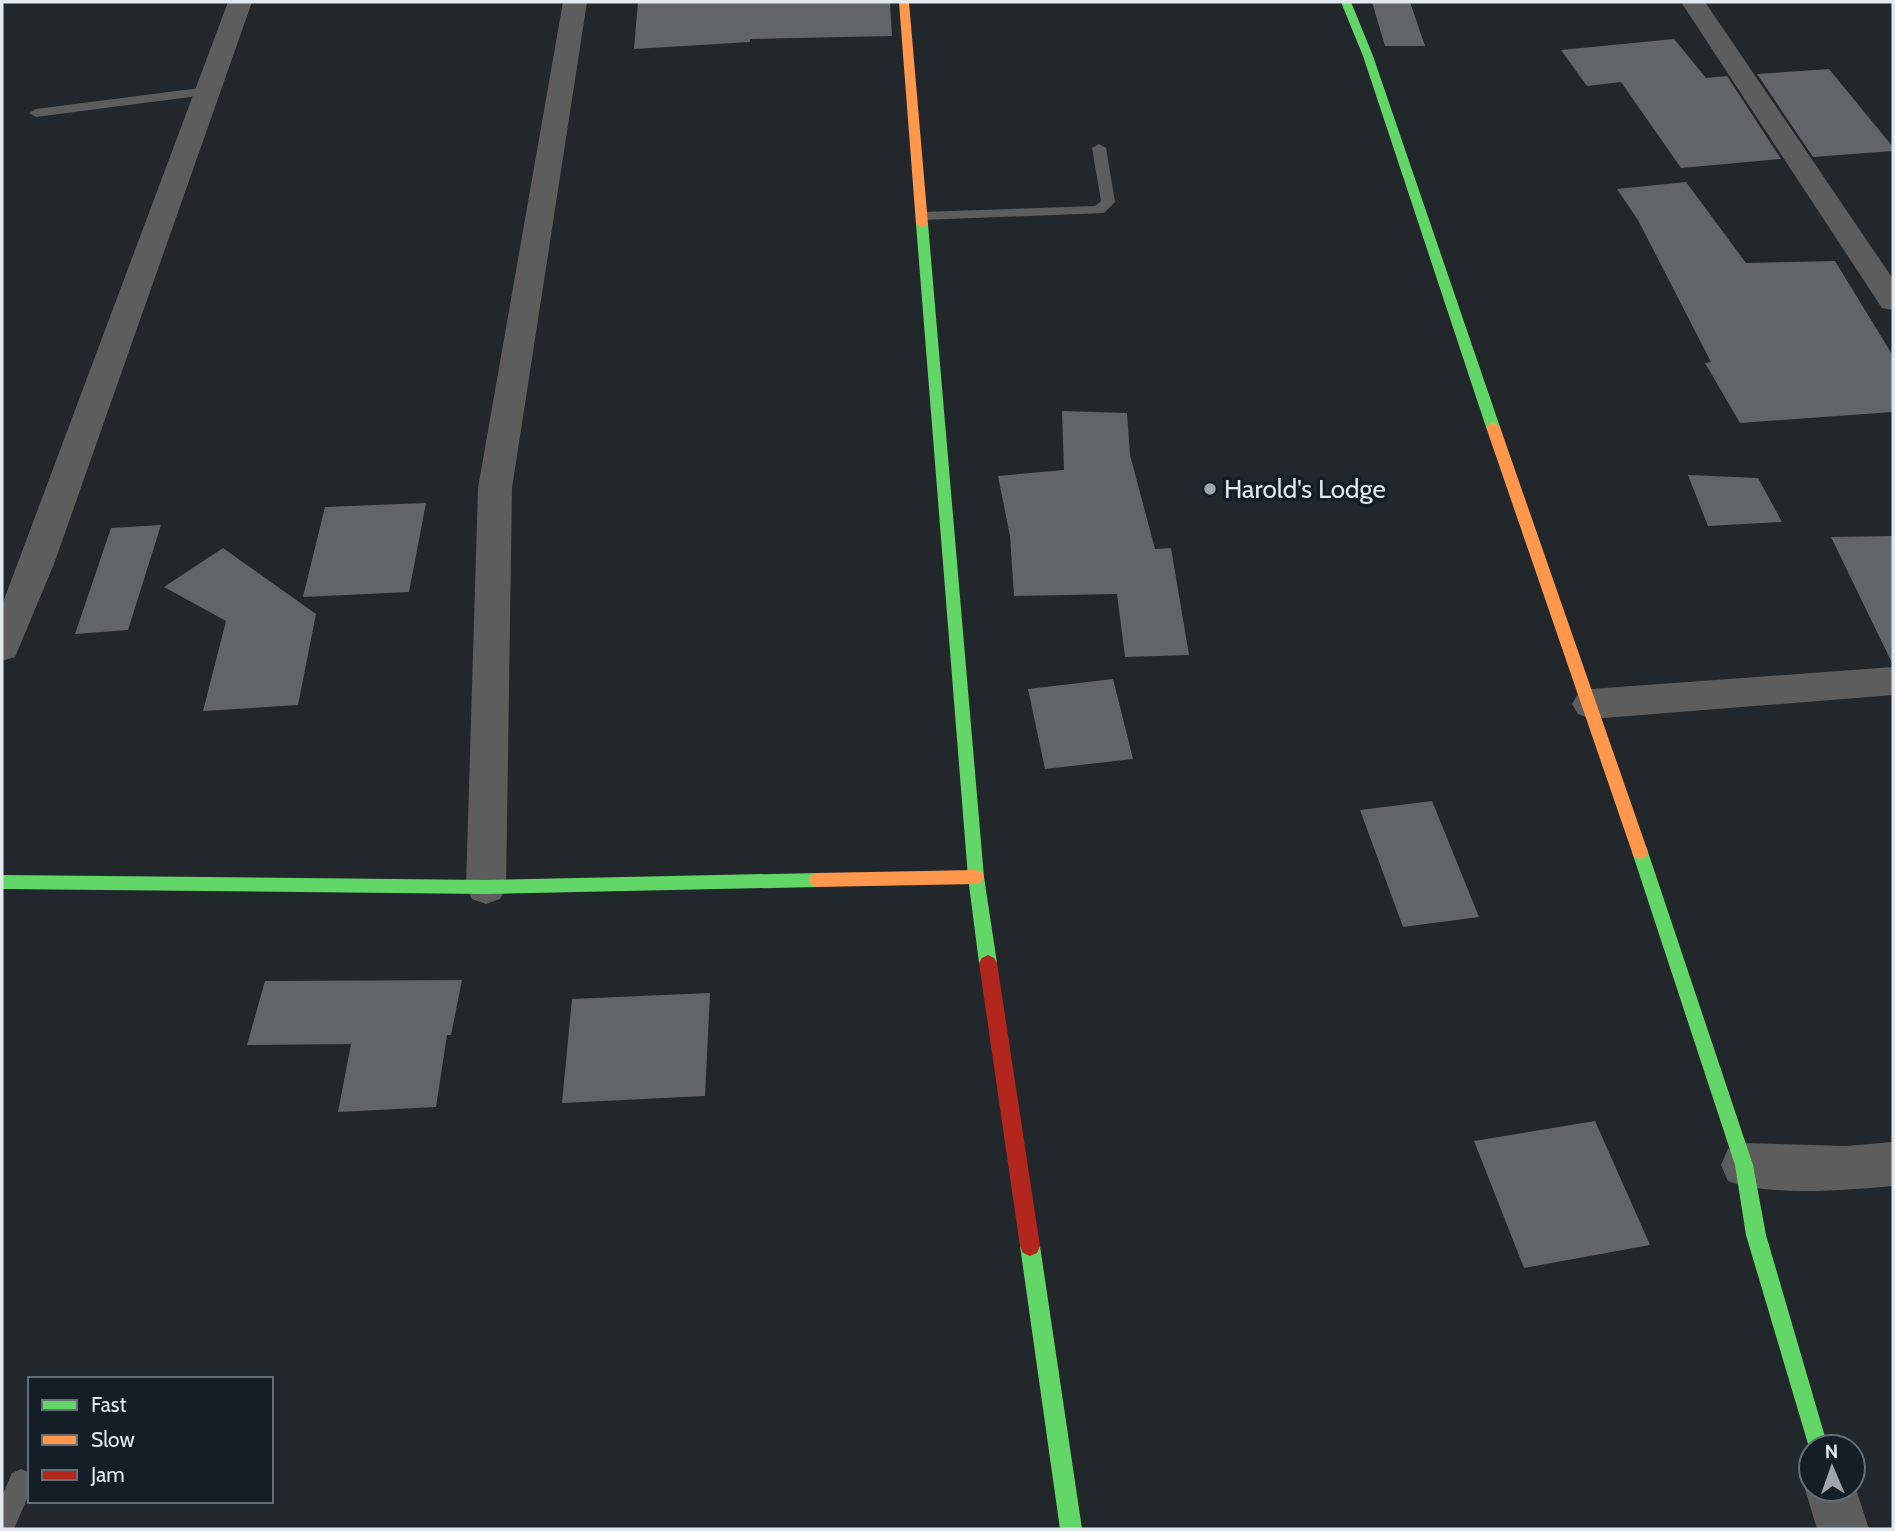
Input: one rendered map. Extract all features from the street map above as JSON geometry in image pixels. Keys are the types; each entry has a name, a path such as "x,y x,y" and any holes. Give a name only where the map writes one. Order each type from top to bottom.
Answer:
{"street":[{"path":"2,647 37,564 240,2"},
{"path":"486,887 495,488 575,2"},
{"path":"904,2 976,877 1071,1529"},
{"path":"1346,2 1368,56 1477,383 1591,704 1744,1165 1756,1235 1814,1433"},
{"path":"1693,2 1893,301"},
{"path":"1591,704 1893,681"},
{"path":"2,882 486,887 976,877"},
{"path":"1744,1165 1846,1168 1893,1164"},
{"path":"1835,1503 1843,1529"}],"lane":[{"path":"36,113 208,91"},
{"path":"922,216 1099,210 1108,202 1099,148"},
{"path":"2,1526 21,1482"}],"building":[{"path":"638,2 890,2 892,36 750,39 750,42 634,49"},
{"path":"1372,2 1410,2 1425,46 1385,46"},
{"path":"1674,39 1706,78 1727,76 1781,159 1681,168 1621,82 1587,86 1561,50"},
{"path":"1829,69 1893,147 1893,151 1813,157 1757,74"},
{"path":"1686,182 1746,263 1835,261 1893,356 1893,412 1740,423 1705,363 1711,362 1638,220 1617,189"},
{"path":"1062,411 1127,413 1130,455 1155,549 1171,548 1189,655 1125,657 1117,594 1014,596 1010,536 998,476 1064,470"},
{"path":"1688,475 1758,478 1782,522 1708,526"},
{"path":"426,503 409,592 303,597 325,507"},
{"path":"161,525 128,630 75,634 111,528"},
{"path":"1893,536 1893,665 1831,537"},
{"path":"223,548 316,614 298,705 203,711 226,621 164,587"},
{"path":"1113,679 1133,759 1045,769 1028,689"},
{"path":"1432,801 1479,917 1403,927 1360,810"},
{"path":"462,980 451,1035 447,1035 436,1107 338,1112 351,1044 247,1045 265,981"},
{"path":"710,993 705,1096 562,1103 572,999"},
{"path":"1595,1121 1650,1245 1524,1268 1474,1141"}],"traffic: fast":[{"path":"1346,2 1368,56 1493,427"},
{"path":"922,224 976,877 988,963"},
{"path":"1640,852 1744,1165 1756,1235 1814,1433"},
{"path":"2,882 486,887 817,880"},
{"path":"1030,1246 1071,1529"}],"traffic: slow":[{"path":"904,2 922,224"},
{"path":"1493,427 1640,852"},
{"path":"817,880 976,877"}],"traffic: jam":[{"path":"988,963 1030,1246"}],"place":[{"name":"Harold's Lodge","path":"1210,489"}]}
